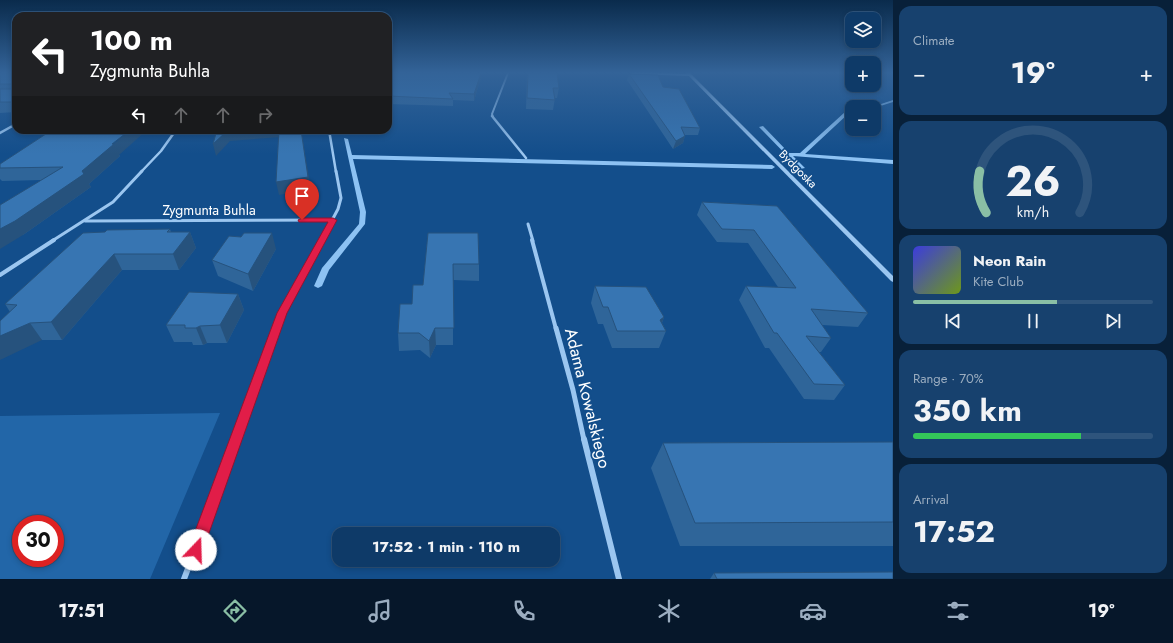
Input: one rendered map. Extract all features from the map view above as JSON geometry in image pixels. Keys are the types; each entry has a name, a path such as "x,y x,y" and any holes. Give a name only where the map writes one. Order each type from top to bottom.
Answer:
{"street":[{"path":"497,100 492,114 493,118 526,158"},
{"name":"Bydgoska","path":"715,100 893,280"},
{"path":"0,133 12,126"},
{"path":"0,275 113,202 161,151 173,134"},
{"path":"184,579 282,313 333,220 341,198 330,134"},
{"name":"Zygmunta Buhla","path":"85,221 333,220"},
{"name":"Adama Kowalskiego","path":"528,224 573,390 580,424 619,579"}],"shaded area":[{"path":"220,413 150,579 0,579 0,416"}],"building":[{"path":"0,100 12,100 12,102 0,102"},
{"path":"647,100 685,100 700,128 681,127 685,136 676,141"},
{"path":"46,134 125,134 82,171 84,174 15,221 0,229 0,205 63,167 0,168 0,164"},
{"path":"216,134 224,134 213,144"},
{"path":"279,134 302,134 308,177 276,182"},
{"path":"702,202 777,206 868,313 811,309 831,338 806,336 845,385 814,384 777,333 774,333 746,286 796,288 754,230 722,229"},
{"path":"170,229 167,232 190,232 173,254 114,254 51,322 30,323 0,336 0,321 17,305 5,304 83,233 105,232 107,230"},
{"path":"244,233 272,233 248,274 212,260 229,236 241,237"},
{"path":"428,233 478,233 479,264 453,264 454,328 435,328 429,341 419,333 398,333 400,304 412,304 413,285 423,285"},
{"path":"595,286 646,287 664,317 660,320 666,331 617,331 608,307 603,307"},
{"path":"189,292 238,294 220,325 185,328 185,325 166,325"},
{"path":"893,442 893,522 695,523 663,443"},
{"path":"893,572 893,579 717,579 714,573"}],"waterway":[{"path":"881,105 893,101"},
{"path":"801,155 845,115"},
{"path":"761,127 788,154"},
{"path":"346,139 350,157"},
{"path":"788,154 801,155"},
{"path":"788,154 802,168"},
{"path":"801,155 893,162"},
{"path":"318,286 325,270 362,224 363,212 350,157"},
{"path":"350,157 772,167"}],"route":[{"path":"196,550 282,313 333,220 302,220"}]}
